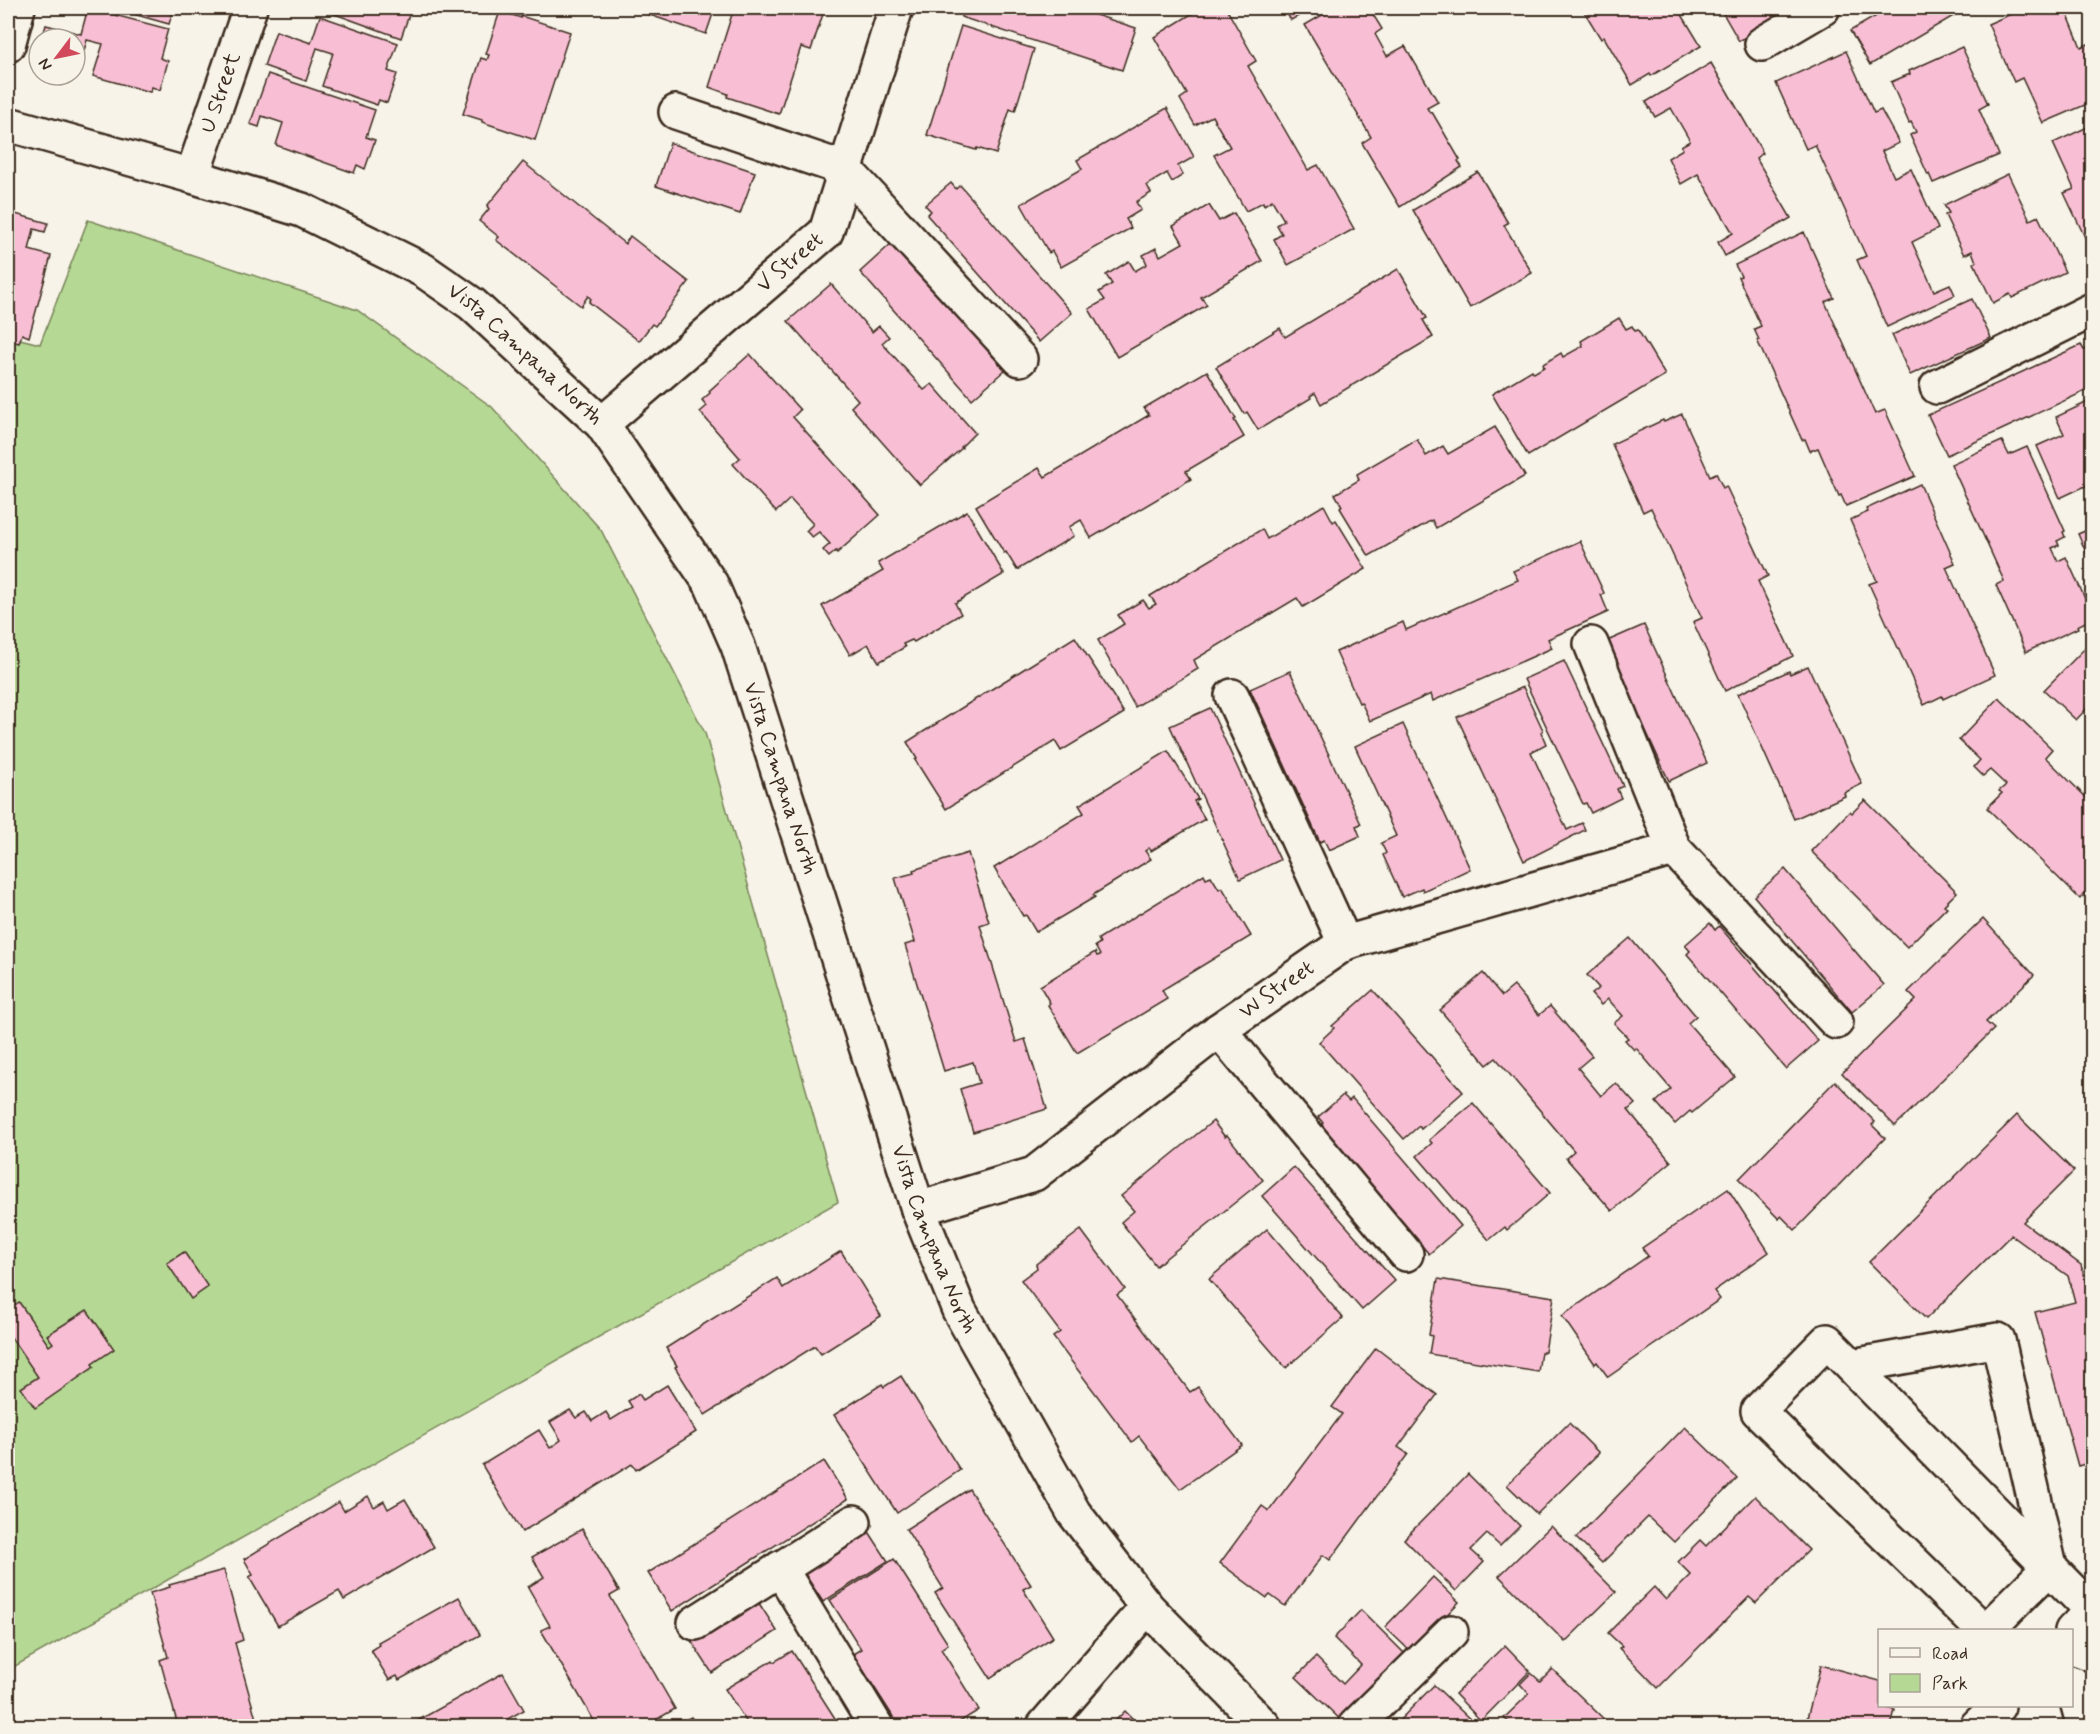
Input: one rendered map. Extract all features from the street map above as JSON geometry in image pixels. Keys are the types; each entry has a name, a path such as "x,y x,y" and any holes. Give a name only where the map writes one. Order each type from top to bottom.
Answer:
{"street":[{"path":"8,45 18,8"},
{"name":"U Street","path":"192,176 250,8"},
{"name":"V Street","path":"602,424 826,232 896,8"},
{"path":"1762,44 1823,8"},
{"path":"676,112 845,169 1020,358"},
{"name":"Vista Campana North","path":"8,124 302,210 423,270 472,304 602,424 711,584 738,646 918,1209 959,1310 1069,1503 1147,1607 1264,1726"},
{"path":"1936,387 2092,310"},
{"path":"1591,644 1674,849 1836,1022"},
{"path":"1232,696 1345,943"},
{"name":"W Street","path":"918,1209 1034,1174 1219,1030 1345,943 1674,849"},
{"path":"1219,1030 1406,1254"},
{"path":"1852,1366 1998,1340 2049,1567"},
{"path":"1984,1629 1758,1411 1827,1341 2092,1610 2073,1630"},
{"path":"695,1623 854,1522"},
{"path":"1986,1629 2049,1567"},
{"path":"780,1568 876,1726"},
{"path":"1044,1726 1147,1607"},
{"path":"1355,1726 1451,1632"},
{"path":"2073,1647 2092,1654"},
{"path":"2073,1687 2081,1716 2091,1726"},
{"path":"1977,1726 1997,1707"}],"green space":[{"path":"88,220 357,310 492,407 601,530 705,733 838,1202 8,1670 8,336 40,344"}],"building":[{"path":"88,8 168,29 160,58 168,61 160,90 152,87 150,92 93,76 103,44 87,40 87,27 83,27"},
{"path":"112,8 174,8 169,24"},
{"path":"325,8 421,8 419,12 411,9 401,38 324,10"},
{"path":"636,8 715,8 706,34 635,10"},
{"path":"734,8 825,8 811,50 801,47 779,114 727,97 728,94 709,87"},
{"path":"956,8 1074,8 1136,28 1122,70 961,17 962,13 955,10"},
{"path":"1201,8 1226,8 1256,61 1248,66 1308,170 1318,165 1354,229 1288,265 1274,239 1282,234 1277,225 1284,220 1272,200 1246,211 1214,155 1230,147 1212,116 1195,125 1180,99 1187,94 1154,37"},
{"path":"1283,8 1313,8 1291,20"},
{"path":"1334,8 1359,8 1361,10 1369,8 1382,29 1375,34 1387,56 1405,46 1438,102 1427,108 1430,113 1432,112 1460,160 1458,161 1462,167 1400,207 1362,143 1371,137 1305,25"},
{"path":"1582,8 1678,8 1701,46 1632,85 1604,37 1601,39"},
{"path":"1720,8 1796,8 1739,41"},
{"path":"1890,8 1967,8 1870,65 1850,31"},
{"path":"2025,8 2065,8 2081,47 2088,44 2092,54 2092,102 2043,123 2022,78 2014,82 1988,24"},
{"path":"500,11 570,32 535,140 463,114 481,58 487,60 489,55 486,54"},
{"path":"320,16 398,43 388,71 397,74 387,103 379,100 377,105 322,86 333,53 317,48 306,81 264,66 276,31 311,43"},
{"path":"961,26 1034,49 1015,111 1010,109 996,154 927,135"},
{"path":"1962,47 1988,104 1979,109 1999,155 1933,183 1910,135 1916,132 1911,122 1909,123 1891,82 1910,74 1909,71"},
{"path":"1846,51 1874,113 1881,110 1899,143 1882,151 1894,177 1911,169 1938,229 1912,242 1934,291 1950,284 1955,295 1887,327 1857,260 1866,256 1815,145 1806,149 1776,83"},
{"path":"1711,63 1763,153 1756,158 1791,218 1725,256 1718,242 1733,233 1698,174 1681,184 1668,158 1683,149 1681,146 1690,141 1671,108 1655,117 1646,102"},
{"path":"268,74 375,110 366,137 375,140 365,169 357,165 354,173 276,145 283,123 262,116 259,127 250,124"},
{"path":"1167,108 1194,157 1178,166 1183,175 1172,182 1167,173 1147,185 1151,193 1136,202 1141,210 1126,219 1131,228 1061,267 1052,251 1049,253 1021,204 1082,169 1077,160"},
{"path":"2092,125 2091,250 2064,193 2074,189 2053,143"},
{"path":"670,143 755,172 740,214 656,186"},
{"path":"523,162 625,244 630,236 689,282 655,326 652,324 639,341 589,302 591,299 588,296 581,306 496,240 499,237 479,221 489,209 487,206"},
{"path":"1478,172 1508,223 1504,225 1532,273 1470,308 1413,210"},
{"path":"2008,174 2030,220 2038,216 2065,272 2012,298 2010,294 1993,303 1974,263 1976,262 1972,251 1964,255 1945,215 1949,213 1944,205"},
{"path":"951,183 956,189 960,185 1072,313 1039,342 927,215 931,211 925,205"},
{"path":"1209,205 1219,221 1234,213 1262,261 1201,297 1207,305 1117,357 1089,309 1105,300 1099,292 1112,284 1106,275 1129,261 1135,271 1147,264 1143,255 1156,248 1160,256 1183,243 1173,226"},
{"path":"8,212 48,223 45,232 34,229 29,250 51,256 29,337 22,334 19,343 8,340"},
{"path":"1804,232 1834,298 1825,302 1875,414 1885,410 1915,476 1846,506 1841,495 1839,496 1818,448 1810,451 1805,439 1802,440 1757,340 1759,340 1754,329 1761,326 1738,277 1741,276 1735,265"},
{"path":"892,243 1005,370 972,399 860,272"},
{"path":"1398,269 1427,318 1423,320 1433,337 1321,404 1315,393 1310,396 1311,398 1258,430 1247,412 1244,414 1216,367 1280,328 1285,337"},
{"path":"831,284 872,332 879,326 889,337 882,343 924,390 932,384 975,433 962,448 920,485 851,407 858,400 788,321"},
{"path":"1972,299 1991,338 1910,375 1892,335"},
{"path":"1619,318 1626,329 1632,326 1635,331 1638,330 1665,375 1528,456 1492,394 1532,370 1534,373 1544,367 1543,364 1561,353 1563,357 1583,346 1581,341"},
{"path":"2081,345 2084,350 2090,348 2092,353 2092,388 1947,455 1928,415"},
{"path":"750,354 800,410 793,417 880,515 837,553 836,551 829,557 823,550 830,544 819,532 812,537 806,531 813,524 790,499 776,512 733,464 740,458 700,412 707,406 702,400 710,393 709,391"},
{"path":"1207,371 1236,419 1234,420 1244,437 1186,471 1191,479 1091,538 1081,520 1069,527 1074,536 1017,570 976,506 1039,468 1045,477 1149,415 1144,408"},
{"path":"2092,400 2092,483 2060,498 2037,446 2064,434 2056,417"},
{"path":"1682,414 1710,476 1716,473 1723,488 1726,486 1768,576 1758,581 1793,656 1725,691 1693,622 1702,618 1651,508 1643,512 1612,444 1663,420 1664,422"},
{"path":"1495,427 1525,476 1436,528 1432,520 1369,556 1340,508 1342,506 1335,494 1359,480 1357,474 1417,439 1426,456 1443,446 1448,454"},
{"path":"2002,441 2009,455 2027,447 2065,531 2063,532 2065,537 2057,541 2059,545 2052,548 2058,561 2066,557 2092,614 2092,619 2077,626 2078,628 2026,652 1996,585 2004,581 1951,464"},
{"path":"1920,484 1955,563 1946,567 1995,675 1943,699 1942,696 1924,705 1869,584 1877,581 1850,520 1868,512 1866,509"},
{"path":"1324,505 1333,522 1336,520 1366,569 1303,607 1297,598 1194,660 1198,669 1135,707 1098,640 1124,624 1118,615 1143,600 1149,608 1156,604 1150,596 1262,529 1267,539"},
{"path":"967,511 1004,574 955,603 961,614 914,642 912,640 903,644 905,647 879,662 868,644 850,655 822,606 883,571 878,563"},
{"path":"2092,528 2092,566 2078,534"},
{"path":"1580,541 1604,593 1601,595 1608,612 1548,639 1552,648 1433,701 1431,694 1370,721 1361,702 1359,703 1336,652 1403,622 1406,630 1518,580 1513,571"},
{"path":"1644,625 1707,763 1669,781 1605,642"},
{"path":"1075,637 1124,713 1061,751 1055,741 946,809 915,760 917,759 907,742"},
{"path":"2092,641 2092,703 2076,720 2044,690"},
{"path":"1564,661 1623,786 1617,789 1621,798 1591,813 1586,803 1583,804 1524,679"},
{"path":"1808,666 1862,784 1844,793 1845,796 1794,819 1738,694 1789,671 1790,674"},
{"path":"1290,671 1361,824 1356,826 1360,836 1329,850 1324,840 1320,842 1250,689"},
{"path":"1523,687 1543,730 1541,732 1546,744 1531,752 1567,830 1582,823 1585,830 1524,861 1457,717"},
{"path":"1999,698 2052,749 2045,757 2092,803 2092,899 2086,893 2080,899 1987,808 2002,793 1999,791 2006,785 1990,770 1983,776 1974,767 1980,760 1959,740"},
{"path":"1210,708 1280,860 1240,879 1170,726"},
{"path":"1403,724 1470,869 1423,891 1422,888 1402,897 1383,855 1386,853 1381,843 1396,836 1355,746"},
{"path":"1168,751 1198,799 1194,801 1205,819 1151,851 1149,848 1145,851 1151,859 1093,895 1095,897 1036,932 1026,915 1023,916 994,868 1084,813 1079,805"},
{"path":"1865,800 1957,892 1944,905 1947,907 1907,947 1811,851 1850,811 1852,813"},
{"path":"968,853 989,922 980,925 1016,1042 1025,1039 1047,1109 973,1132 960,1089 979,1083 973,1062 944,1071 905,945 915,942 895,878"},
{"path":"1785,869 1884,985 1852,1012 1754,896"},
{"path":"1204,874 1206,878 1211,876 1219,889 1222,887 1251,936 1162,990 1167,999 1077,1053 1048,1005 1050,1003 1040,986 1095,952 1097,956 1100,955 1095,946 1100,943 1098,939"},
{"path":"1983,919 2034,975 1986,1022 1994,1029 1895,1126 1842,1073 1916,1000 1908,992"},
{"path":"1710,923 1715,930 1719,926 1818,1041 1786,1069 1687,954 1690,951 1685,945"},
{"path":"1630,938 1696,1016 1688,1023 1735,1077 1692,1113 1690,1111 1675,1124 1656,1102 1671,1089 1636,1048 1634,1050 1625,1040 1628,1038 1614,1023 1623,1016 1608,999 1601,1005 1591,994 1599,988 1587,975"},
{"path":"1483,973 1502,996 1514,986 1539,1015 1550,1006 1592,1056 1578,1068 1601,1096 1616,1083 1635,1104 1628,1110 1671,1162 1612,1211 1566,1158 1574,1151 1496,1058 1487,1065 1440,1010"},
{"path":"1373,990 1463,1092 1421,1129 1419,1126 1404,1139 1319,1042 1334,1028 1332,1026"},
{"path":"1835,1081 1875,1122 1872,1125 1885,1138 1795,1230 1781,1216 1779,1219 1739,1179"},
{"path":"1343,1095 1349,1101 1352,1098 1461,1226 1429,1254 1320,1126 1323,1123 1318,1117"},
{"path":"1473,1103 1550,1193 1507,1230 1505,1227 1489,1240 1417,1156 1432,1143 1429,1140"},
{"path":"2017,1115 2074,1171 2023,1222 2081,1265 2090,1297 2092,1296 2092,1462 2078,1466 2035,1312 2075,1302 2068,1276 2011,1235 1926,1319 1869,1262"},
{"path":"1213,1121 1263,1180 1156,1266 1121,1222 1134,1211 1121,1196"},
{"path":"1294,1167 1395,1281 1362,1310 1262,1196"},
{"path":"1728,1189 1769,1252 1714,1291 1720,1299 1608,1377 1597,1362 1595,1364 1562,1316 1648,1256 1642,1248"},
{"path":"1267,1229 1343,1318 1286,1368 1209,1279"},
{"path":"1081,1230 1125,1289 1117,1295 1190,1392 1198,1387 1242,1445 1180,1489 1139,1436 1132,1442 1053,1337 1060,1332 1021,1280 1037,1268 1036,1264"},
{"path":"841,1251 881,1316 821,1354 815,1346 705,1415 666,1348 777,1278 783,1288"},
{"path":"184,1252 208,1287 191,1299 167,1263"},
{"path":"1438,1279 1554,1297 1545,1352 1541,1352 1538,1372 1429,1354 1432,1336 1429,1335"},
{"path":"19,1302 49,1346 53,1343 47,1335 87,1310 114,1349 92,1364 94,1367 35,1408 21,1388 38,1377 8,1333 8,1310"},
{"path":"1376,1348 1437,1395 1398,1447 1408,1454 1330,1560 1323,1555 1285,1606 1270,1595 1267,1598 1220,1563 1262,1506 1269,1511 1342,1414 1332,1407"},
{"path":"901,1376 960,1470 897,1513 834,1415 882,1384 884,1387"},
{"path":"667,1385 696,1432 636,1470 632,1464 522,1532 482,1465 539,1430 550,1448 561,1440 550,1422 570,1410 576,1418 586,1412 592,1421 606,1412 611,1420 632,1407 628,1401 639,1394 643,1400"},
{"path":"1569,1423 1599,1453 1537,1514 1507,1485"},
{"path":"1685,1427 1737,1478 1674,1542 1648,1517 1602,1563 1576,1538"},
{"path":"824,1461 848,1499 672,1611 648,1573"},
{"path":"1468,1474 1520,1526 1500,1546 1487,1534 1471,1550 1484,1562 1456,1591 1404,1539"},
{"path":"969,1489 1031,1585 1023,1589 1053,1637 990,1678 935,1593 943,1588 906,1529"},
{"path":"368,1496 374,1507 384,1501 388,1509 405,1499 434,1547 344,1600 339,1591 278,1626 249,1577 253,1575 244,1559 339,1502 344,1511"},
{"path":"1755,1496 1809,1550 1756,1603 1749,1597 1658,1688 1619,1648 1622,1646 1608,1633 1654,1587 1666,1600 1691,1575 1678,1562 1700,1540 1706,1546"},
{"path":"864,1524 888,1561 823,1602 799,1565"},
{"path":"1551,1526 1616,1592 1565,1642 1499,1576"},
{"path":"582,1529 619,1591 610,1596 675,1709 645,1726 597,1726 541,1630 550,1626 528,1587 544,1577 532,1557"},
{"path":"894,1559 948,1644 941,1649 979,1710 953,1726 899,1726 853,1654 861,1649 830,1600"},
{"path":"224,1570 243,1640 235,1643 258,1726 178,1726 160,1660 168,1657 150,1593 170,1587 169,1585"},
{"path":"1433,1577 1459,1602 1411,1652 1385,1627"},
{"path":"753,1594 777,1631 712,1673 688,1636"},
{"path":"459,1597 480,1635 399,1680 397,1676 389,1680 371,1650 379,1645 378,1642"},
{"path":"1361,1610 1412,1661 1347,1726 1296,1677 1316,1657 1343,1684 1361,1665 1334,1638"},
{"path":"1505,1645 1530,1671 1481,1721 1455,1694"},
{"path":"792,1651 840,1726 749,1726 725,1689"},
{"path":"1821,1665 1878,1680 1878,1707 1895,1710 1891,1726 1805,1726"},
{"path":"1552,1669 1611,1726 1513,1726 1504,1718 1529,1694 1520,1684 1531,1673 1540,1681"},
{"path":"503,1673 524,1710 495,1726 408,1726"},
{"path":"1434,1685 1477,1726 1394,1726"},
{"path":"1125,1711 1140,1726 1104,1726 1108,1723 1111,1725"},
{"path":"691,1717 697,1726 674,1726"}]}
